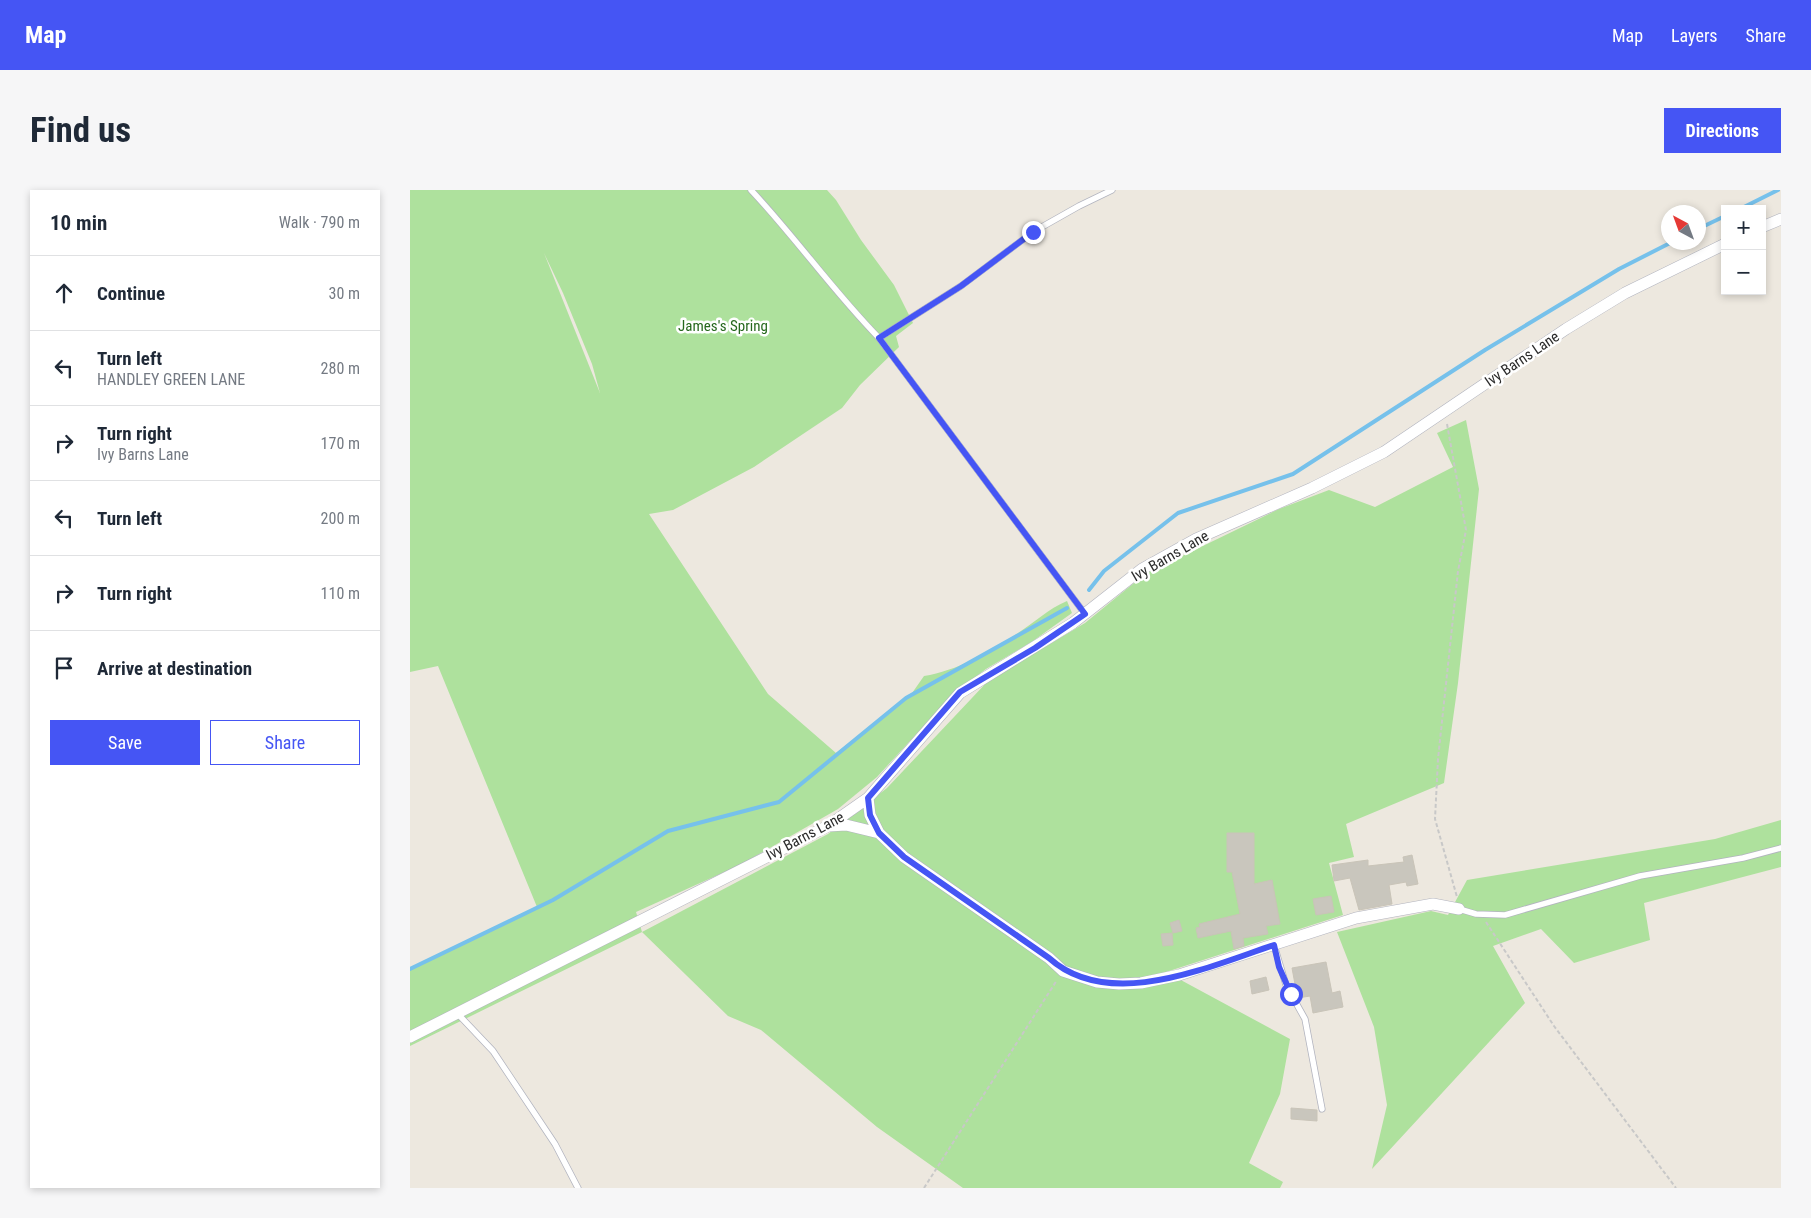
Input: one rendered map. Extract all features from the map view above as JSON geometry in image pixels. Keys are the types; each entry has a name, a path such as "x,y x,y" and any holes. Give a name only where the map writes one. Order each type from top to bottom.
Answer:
{"street":[{"path":"1766,225 1781,219"},
{"name":"Ivy Barns Lane","path":"410,1037 828,826 868,798 960,692 1035,648 1085,614 1142,569 1196,539 1318,485 1376,456 1625,293 1721,246"},
{"path":"868,798 870,815 879,833 904,857 1063,970 1097,982 1141,983 1179,975 1356,918 1410,907 1433,904 1459,910"},
{"path":"828,826 846,825 879,833"}],"lane":[{"path":"751,190 792,235 851,310 879,338 1085,614"},
{"path":"879,338 961,286 1033,232 1112,190"},
{"path":"1459,910 1486,914 1505,914 1640,876 1735,860 1781,848"},
{"path":"1274,945 1286,985 1305,1019 1322,1109"},
{"path":"457,1013 493,1051 555,1144 578,1188"}],"path":[{"path":"1444,412 1466,530 1458,571 1438,759 1435,820 1454,883 1459,910"},
{"path":"1486,914 1486,923 1554,1026 1676,1188"},
{"path":"924,1188 1063,970"}],"green space":[{"name":"James's Spring","path":"410,190 827,190 836,200 861,240 894,285 913,323 896,336 899,347 860,385 842,408 754,467 673,510 649,514 768,694 836,753 910,696 924,676 948,670 985,654 1067,601 1072,613 1033,641 986,669 953,694 877,777 838,809 740,865 636,912 642,932 410,1046 410,969 537,907 438,666 410,672","holes":["544,253 563,293 592,364 600,393"]},
{"path":"1466,420 1479,489 1458,683 1444,783 1346,824 1354,857 1329,863 1343,915 1166,972 1290,1039 1280,1094 1249,1163 1283,1182 1280,1188 963,1188 877,1127 761,1030 728,1016 642,932 828,834 887,788 988,681 1085,623 1145,574 1279,509 1329,490 1375,507 1453,467 1437,433"},
{"path":"1781,820 1781,867 1644,903 1650,940 1574,963 1541,929 1493,946 1525,1003 1372,1169 1387,1105 1374,1027 1337,932 1431,911 1448,915 1467,880 1715,839"}],"building":[{"path":"1227,833 1254,833 1254,884 1272,880 1280,924 1266,926 1268,934 1243,938 1244,946 1234,949 1231,931 1198,938 1196,928 1200,927 1199,924 1240,914 1232,872 1227,872"},
{"path":"1412,855 1418,884 1407,886 1406,882 1389,885 1392,904 1359,910 1350,878 1334,881 1332,865 1368,860 1368,866 1404,862 1403,857"},
{"path":"1331,896 1334,912 1316,915 1313,899"},
{"path":"1179,920 1182,931 1173,933 1170,923"},
{"path":"1172,933 1173,945 1163,946 1161,934"},
{"path":"1326,962 1332,993 1340,991 1343,1007 1313,1013 1310,996 1298,998 1292,968"},
{"path":"1266,977 1269,990 1252,994 1250,981"},
{"path":"1291,1108 1317,1110 1317,1121 1291,1119"}],"waterway":[{"path":"1748,205 1778,190"},
{"path":"1706,225 1721,218"},
{"path":"1089,590 1104,571 1178,513 1293,474 1485,350 1619,269 1661,248"},
{"path":"410,969 553,900 668,831 779,802 906,698 1067,608"}],"route":[{"path":"1033,232 961,286 879,338 1085,614 1035,648 960,692 868,798 870,815 879,833 904,857 1049,958 1063,970 1097,982 1141,983 1179,975 1274,945 1279,967 1291,994"}]}
